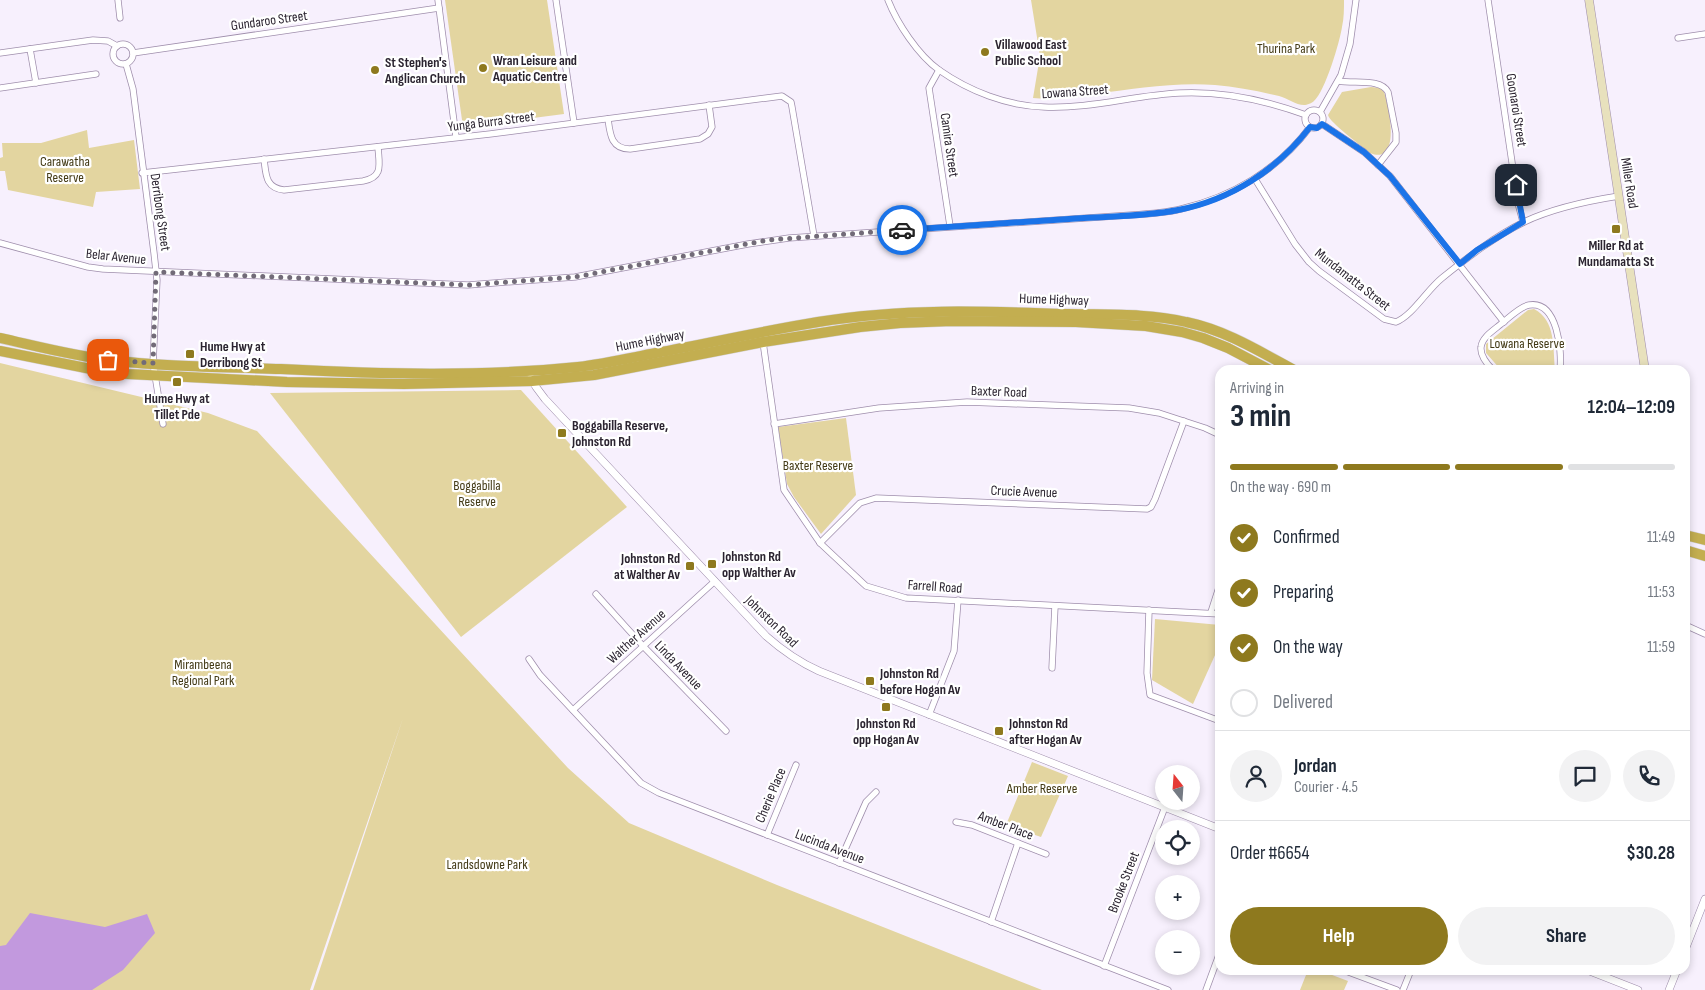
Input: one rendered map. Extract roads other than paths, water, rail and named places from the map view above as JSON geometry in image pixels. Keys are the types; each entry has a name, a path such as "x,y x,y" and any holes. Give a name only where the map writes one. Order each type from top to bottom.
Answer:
{"highway":[{"name":"Hume Highway","path":"0,351 101,371 287,382 375,384 530,376 760,332 857,316 958,310 1119,315 1156,317 1186,322 1212,329 1231,337 1284,365"},
{"name":"Hume Highway","path":"0,338 108,360 359,373 530,376 594,375 763,342 860,327 900,323 952,321 1116,324 1146,326 1182,332 1228,348 1260,365"},
{"path":"1690,536 1705,540"},
{"path":"1690,552 1705,556"}],"main road":[{"name":"Miller Road","path":"1589,0 1644,365"}],"street":[{"path":"118,0 120,18"},
{"path":"438,0 456,137"},
{"path":"556,0 574,123"},
{"name":"Lowana Street","path":"888,0 905,32 922,54 939,70 994,98 1028,106 1062,107 1158,95 1203,92 1249,98 1306,115"},
{"path":"1320,112 1339,81 1350,44 1356,0"},
{"name":"Goonaroi Street","path":"1488,0 1518,203 1523,222"},
{"name":"Gundaroo Street","path":"133,52 439,8"},
{"path":"1678,38 1705,34"},
{"path":"0,53 93,40 108,41 117,46 127,45 133,52 131,59 126,64 116,62 113,57 113,51 117,46"},
{"path":"30,49 36,83"},
{"name":"Derribong Street","path":"126,64 132,89 156,272 153,363 163,424"},
{"name":"Camira Street","path":"939,70 929,88 950,226"},
{"path":"0,88 96,74"},
{"path":"1339,81 1348,83 1379,83 1388,92 1396,142 1378,165"},
{"name":"Yunga Burra Street","path":"142,173 378,147 782,96 790,102 814,236"},
{"path":"608,119 610,134 614,142 620,148 630,149 705,137 712,127 709,105"},
{"path":"1312,110 1320,112 1323,118 1322,124 1317,128 1310,127 1305,122 1306,115 1312,110"},
{"path":"1322,124 1352,143 1378,165 1401,189 1504,322"},
{"name":"Belar Avenue","path":"0,243 88,267 156,272 468,285 575,277 762,242 814,236 1131,215 1179,210 1219,197 1255,179 1284,158 1310,127"},
{"path":"264,159 268,180 271,186 277,189 343,183 371,180 376,176 379,171 378,147"},
{"name":"Mundamatta Street","path":"1255,179 1291,238 1309,262 1389,322 1401,320 1440,280 1484,246 1523,222 1576,205 1619,196"},
{"path":"1489,365 1481,354 1481,343 1487,335 1528,305 1542,307 1557,327 1561,365"},
{"name":"Farrell Road","path":"763,342 784,490 820,543 866,586 906,598 1215,613"},
{"name":"Johnston Road","path":"530,376 545,399 714,581 766,636 784,652 799,662 819,671 1155,803"},
{"name":"Baxter Road","path":"774,424 878,408 967,402 1129,408 1159,413 1215,433"},
{"name":"Crucie Avenue","path":"820,543 860,502 876,498 1147,509 1151,507 1155,499 1184,421"},
{"name":"Walther Avenue","path":"573,710 714,581"},
{"name":"Linda Avenue","path":"596,594 644,647 726,730"},
{"path":"929,715 954,651 958,600"},
{"path":"1211,612 1215,600"},
{"path":"1052,668 1055,606"},
{"path":"1150,610 1147,673 1150,695 1215,719"},
{"path":"1690,627 1705,634"},
{"name":"Lucinda Avenue","path":"529,659 540,675 641,783 659,793 1168,990"},
{"name":"Cherie Place","path":"767,835 796,765"},
{"path":"839,863 866,802 876,792"},
{"name":"Brooke Street","path":"1104,966 1164,810"},
{"name":"Johnston Road","path":"1172,810 1215,827"},
{"name":"Amber Place","path":"956,822 972,825 1046,854"},
{"path":"991,922 1018,843"},
{"path":"1690,937 1705,899"},
{"path":"1206,990 1215,966"},
{"path":"1356,975 1397,990"},
{"path":"1403,990 1409,975"},
{"path":"1599,975 1638,990"},
{"path":"1669,990 1675,975"}],"place":[{"name":"Villawood East Public School","path":"985,52"},
{"name":"Wran Leisure and Aquatic Centre","path":"483,68"},
{"name":"St Stephen's Anglican Church","path":"375,70"},
{"name":"Miller Rd at Mundamatta St","path":"1616,229"},
{"name":"Hume Hwy at Derribong St","path":"190,354"},
{"name":"Hume Hwy at Tillet Pde","path":"177,382"},
{"name":"Boggabilla Reserve, Johnston Rd","path":"562,433"},
{"name":"Johnston Rd opp Walther Av","path":"712,564"},
{"name":"Johnston Rd at Walther Av","path":"690,566"},
{"name":"Johnston Rd before Hogan Av","path":"870,681"},
{"name":"Johnston Rd opp Hogan Av","path":"886,707"},
{"name":"Johnston Rd after Hogan Av","path":"999,731"}],"park label":[{"name":"Thurina Park","path":"1286,48"},
{"name":"Carawatha Reserve","path":"65,170"},
{"name":"Lowana Reserve","path":"1527,343"},
{"name":"Baxter Reserve","path":"818,465"},
{"name":"Boggabilla Reserve","path":"477,494"},
{"name":"Mirambeena Regional Park","path":"203,672"},
{"name":"Amber Reserve","path":"1042,788"},
{"name":"Landsdowne Park","path":"487,864"}]}
